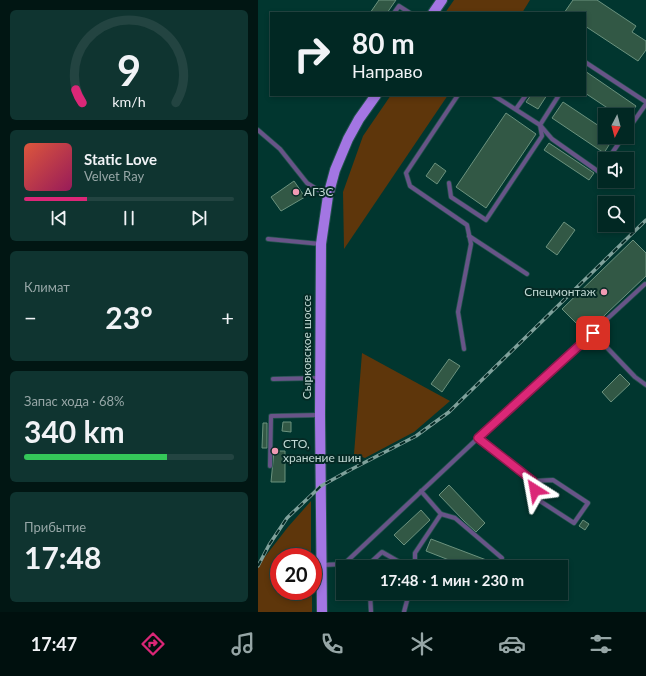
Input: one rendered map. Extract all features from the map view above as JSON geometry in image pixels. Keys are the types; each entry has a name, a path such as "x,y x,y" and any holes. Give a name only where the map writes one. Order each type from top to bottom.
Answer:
{"main road":[{"path":"434,12 442,0"},
{"name":"Сырковское шоссе","path":"322,548 320,415 321,244 328,196 335,170 348,138 375,96"},
{"name":"Сырковское шоссе","path":"322,600 322,612"}],"lane":[{"path":"395,12 399,6 408,12"},
{"path":"586,63 646,103 634,121"},
{"path":"457,96 406,173 410,186 467,225 471,244 458,312 464,349"},
{"path":"496,96 540,125 552,139 598,171"},
{"path":"516,109 525,96"},
{"path":"449,183 451,197 486,220 542,136 540,125 558,96"},
{"path":"258,130 280,149 307,183 328,196"},
{"path":"469,236 527,274"},
{"path":"268,239 321,244"},
{"path":"322,565 344,564 645,284"},
{"path":"593,333 635,377 646,385"},
{"path":"273,380 320,378"},
{"path":"270,466 271,416 320,415"},
{"path":"478,438 533,481 537,499 574,523 588,502 552,480 533,481"},
{"path":"421,491 441,514 455,518 502,558 501,560"},
{"path":"414,560 415,552 441,514"},
{"path":"373,560 382,552 396,560"},
{"path":"370,600 371,612"},
{"path":"404,612 407,600"}],"shaded area":[{"path":"454,0 530,0 523,12 446,12"},
{"path":"390,96 447,96 344,249 343,192 363,136"},
{"path":"362,353 450,401 414,432 365,458 354,454"},
{"path":"311,501 311,548 272,548"},
{"path":"270,550 270,600 312,600 312,612 258,612 258,567"}],"building":[{"path":"379,0 396,0 388,12 371,12"},
{"path":"573,0 597,0 636,26 632,32 646,41 646,50 638,61 586,27 586,12 565,12"},
{"path":"586,72 636,106 634,109 608,108 586,94"},
{"path":"530,96 546,96 538,109 526,102"},
{"path":"563,102 598,125 598,144 610,144 605,152 603,152 552,118"},
{"path":"506,113 536,134 486,208 456,187"},
{"path":"549,143 594,173 589,180 544,150"},
{"path":"435,163 446,171 437,184 426,176"},
{"path":"294,181 305,197 281,211 271,197"},
{"path":"564,222 575,230 557,255 546,247"},
{"name":"Спецмонтаж","path":"633,240 646,253 646,276 586,333 562,309"},
{"path":"449,359 460,366 442,392 431,384"},
{"path":"620,374 630,384 611,402 602,392"},
{"path":"283,422 291,422 291,432 282,431"},
{"path":"263,423 267,423 267,448 262,448"},
{"path":"274,451 285,451 285,482 271,482"},
{"path":"449,485 485,523 476,532 439,495"},
{"path":"421,510 430,520 404,545 394,535"},
{"path":"583,520 589,524 585,530 579,526"},
{"path":"431,539 486,560 449,560 426,551"}],"railway":[{"path":"258,566 269,545 287,518 321,486 416,436 449,412 646,220"}],"place":[{"name":"АГЗС","path":"296,192"},
{"name":"Спецмонтаж","path":"604,292"},
{"name":"СТО, хранение шин","path":"275,451"}],"route":[{"path":"535,490 533,481 478,438 593,333"}]}
